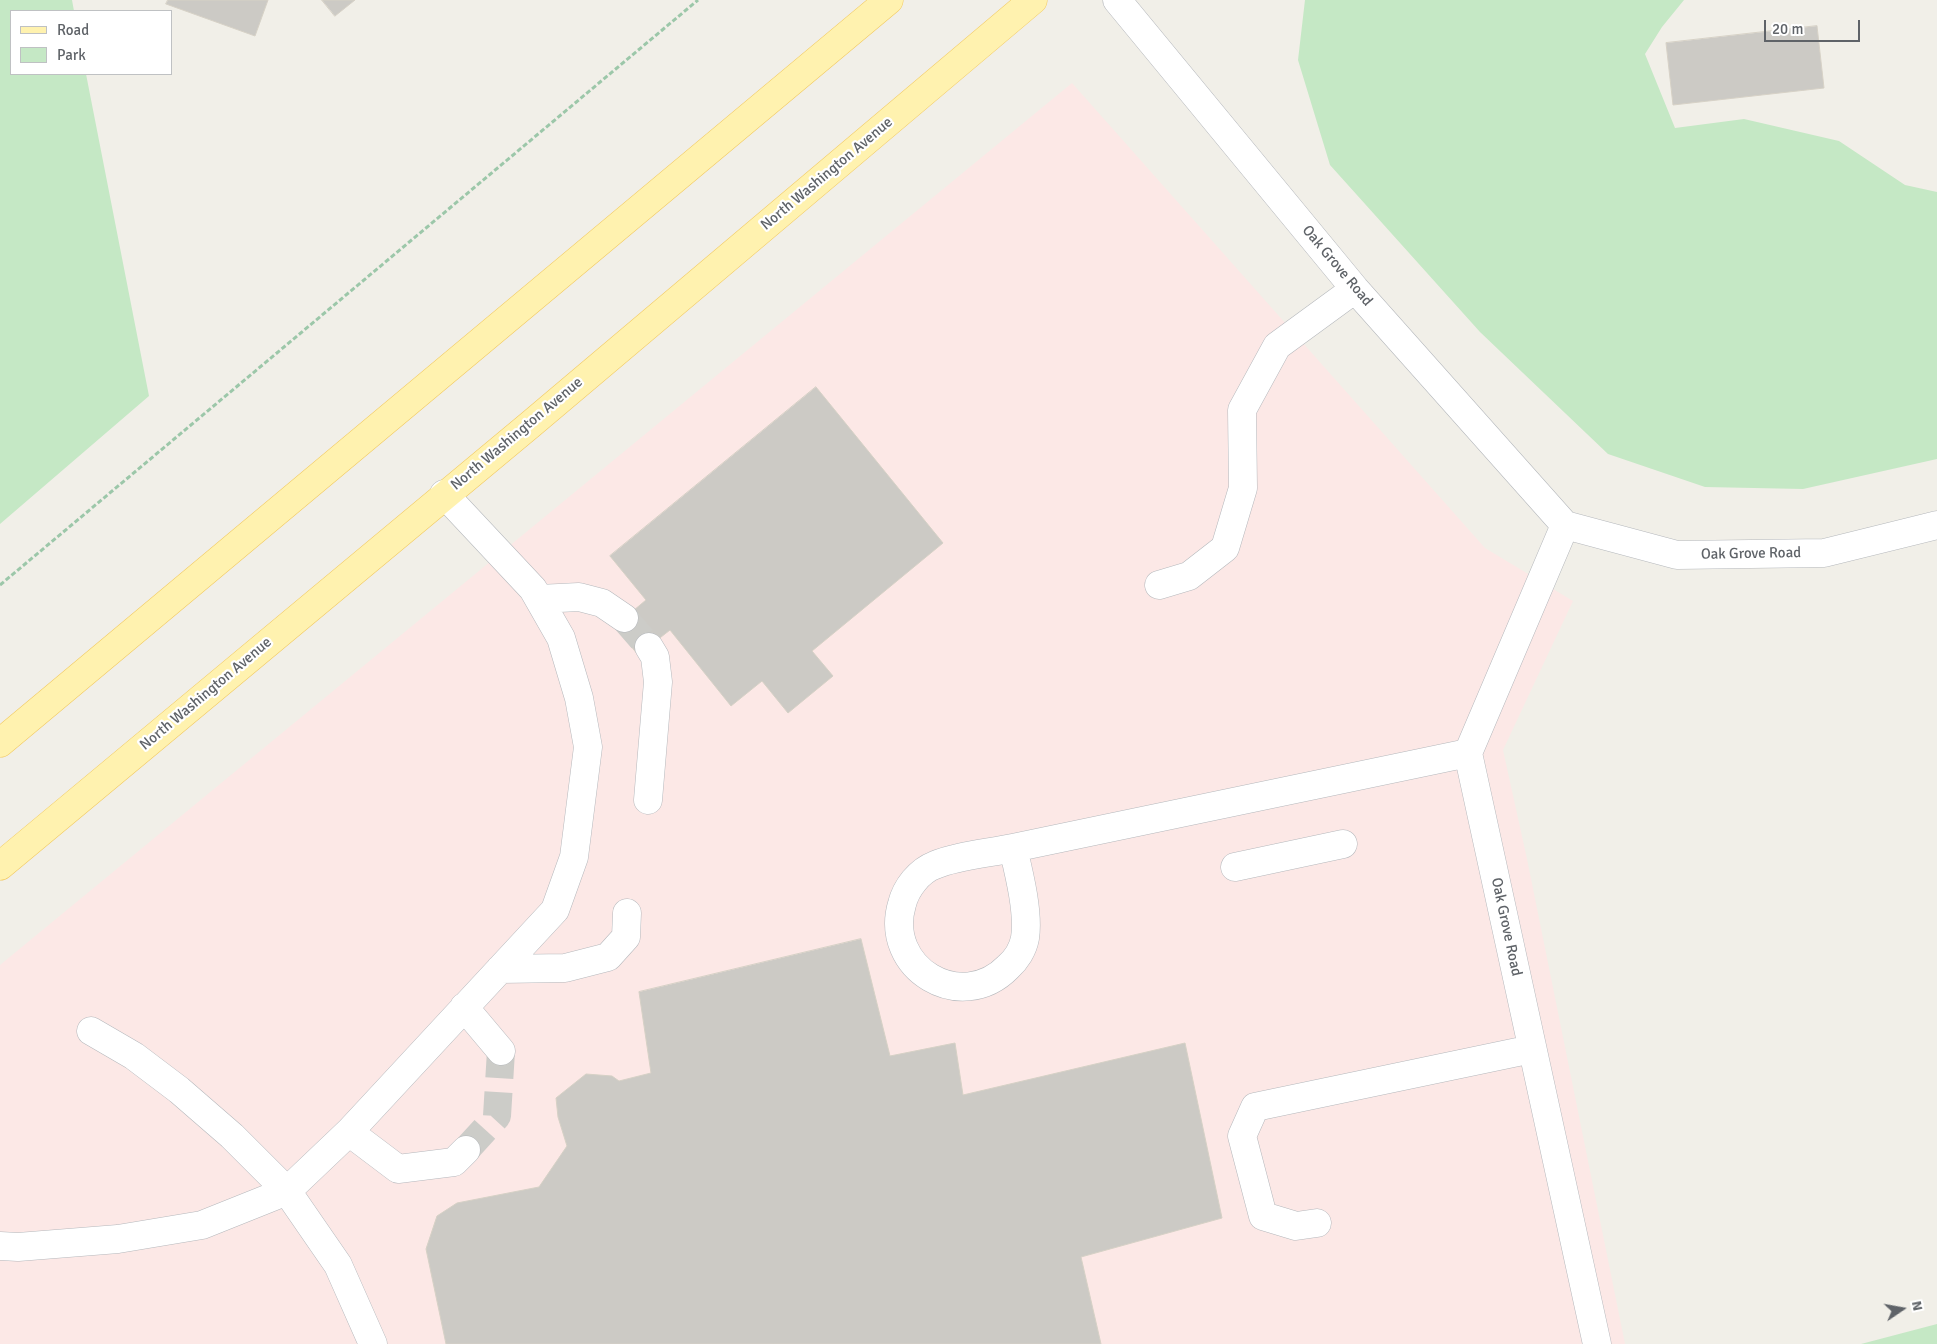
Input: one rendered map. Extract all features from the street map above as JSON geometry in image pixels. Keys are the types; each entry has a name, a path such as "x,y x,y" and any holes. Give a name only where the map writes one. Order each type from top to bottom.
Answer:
{"main road":[{"path":"0,743 889,0"},
{"name":"North Washington Avenue","path":"0,866 444,494 531,424 1033,0"}],"street":[{"name":"Oak Grove Road","path":"1117,0 1355,289 1565,525 1677,555 1824,553 1937,525"},
{"path":"1159,585 1189,576 1225,548 1243,488 1242,410 1277,346 1355,289"},
{"path":"0,1246 118,1239 202,1225 287,1191 349,1132 555,910 574,857 588,747 579,698 561,638 533,589 444,494"},
{"path":"1013,848 1027,920 1024,940 1016,960 1001,975 982,984 962,987 941,984 922,973 908,957 900,938 898,916 904,895 916,878 934,865 941,863 1468,753 1565,525"},
{"path":"539,599 579,597 602,602 624,618"},
{"path":"648,800 658,682 655,657 649,647"},
{"name":"Oak Grove Road","path":"1468,753 1597,1344"},
{"path":"1235,867 1343,844"},
{"path":"500,969 565,968 608,957 626,937 627,913"},
{"path":"464,1007 501,1051"},
{"path":"92,1031 134,1056 179,1090 232,1136 287,1191 338,1265 373,1344"},
{"path":"1317,1223 1296,1226 1263,1216 1242,1136 1255,1107 1532,1049"},
{"path":"349,1132 398,1169 454,1162 466,1150"}],"path":[{"path":"0,585 698,0"}],"shaded area":[{"path":"1072,83 1485,548 1573,601 1503,750 1527,859 1625,1344 0,1344 0,965"}],"green space":[{"path":"0,0 72,0 74,10 10,10 10,75 86,75 149,396 0,524"},
{"path":"1305,0 1684,0 1662,27 1645,54 1675,128 1744,119 1839,141 1905,185 1937,192 1937,459 1803,489 1705,487 1608,454 1480,332 1330,165 1298,60"},
{"path":"1937,1324 1937,1344 1861,1344"}],"building":[{"path":"168,0 268,0 255,36 166,4"},
{"path":"322,0 355,0 335,16"},
{"path":"1817,26 1824,88 1673,105 1666,43"},
{"path":"816,387 943,543 812,651 833,676 788,713 762,681 731,706 670,630 638,655 615,626 646,600 610,556"},
{"path":"861,939 890,1056 955,1043 963,1095 1185,1043 1222,1218 1081,1257 1101,1344 446,1344 426,1249 437,1216 457,1203 539,1187 567,1146 558,1117 556,1098 586,1074 612,1076 619,1081 651,1073 639,992"}],"tunnel":[{"path":"624,618 649,647"},
{"path":"466,1150 497,1116 501,1051"}]}
